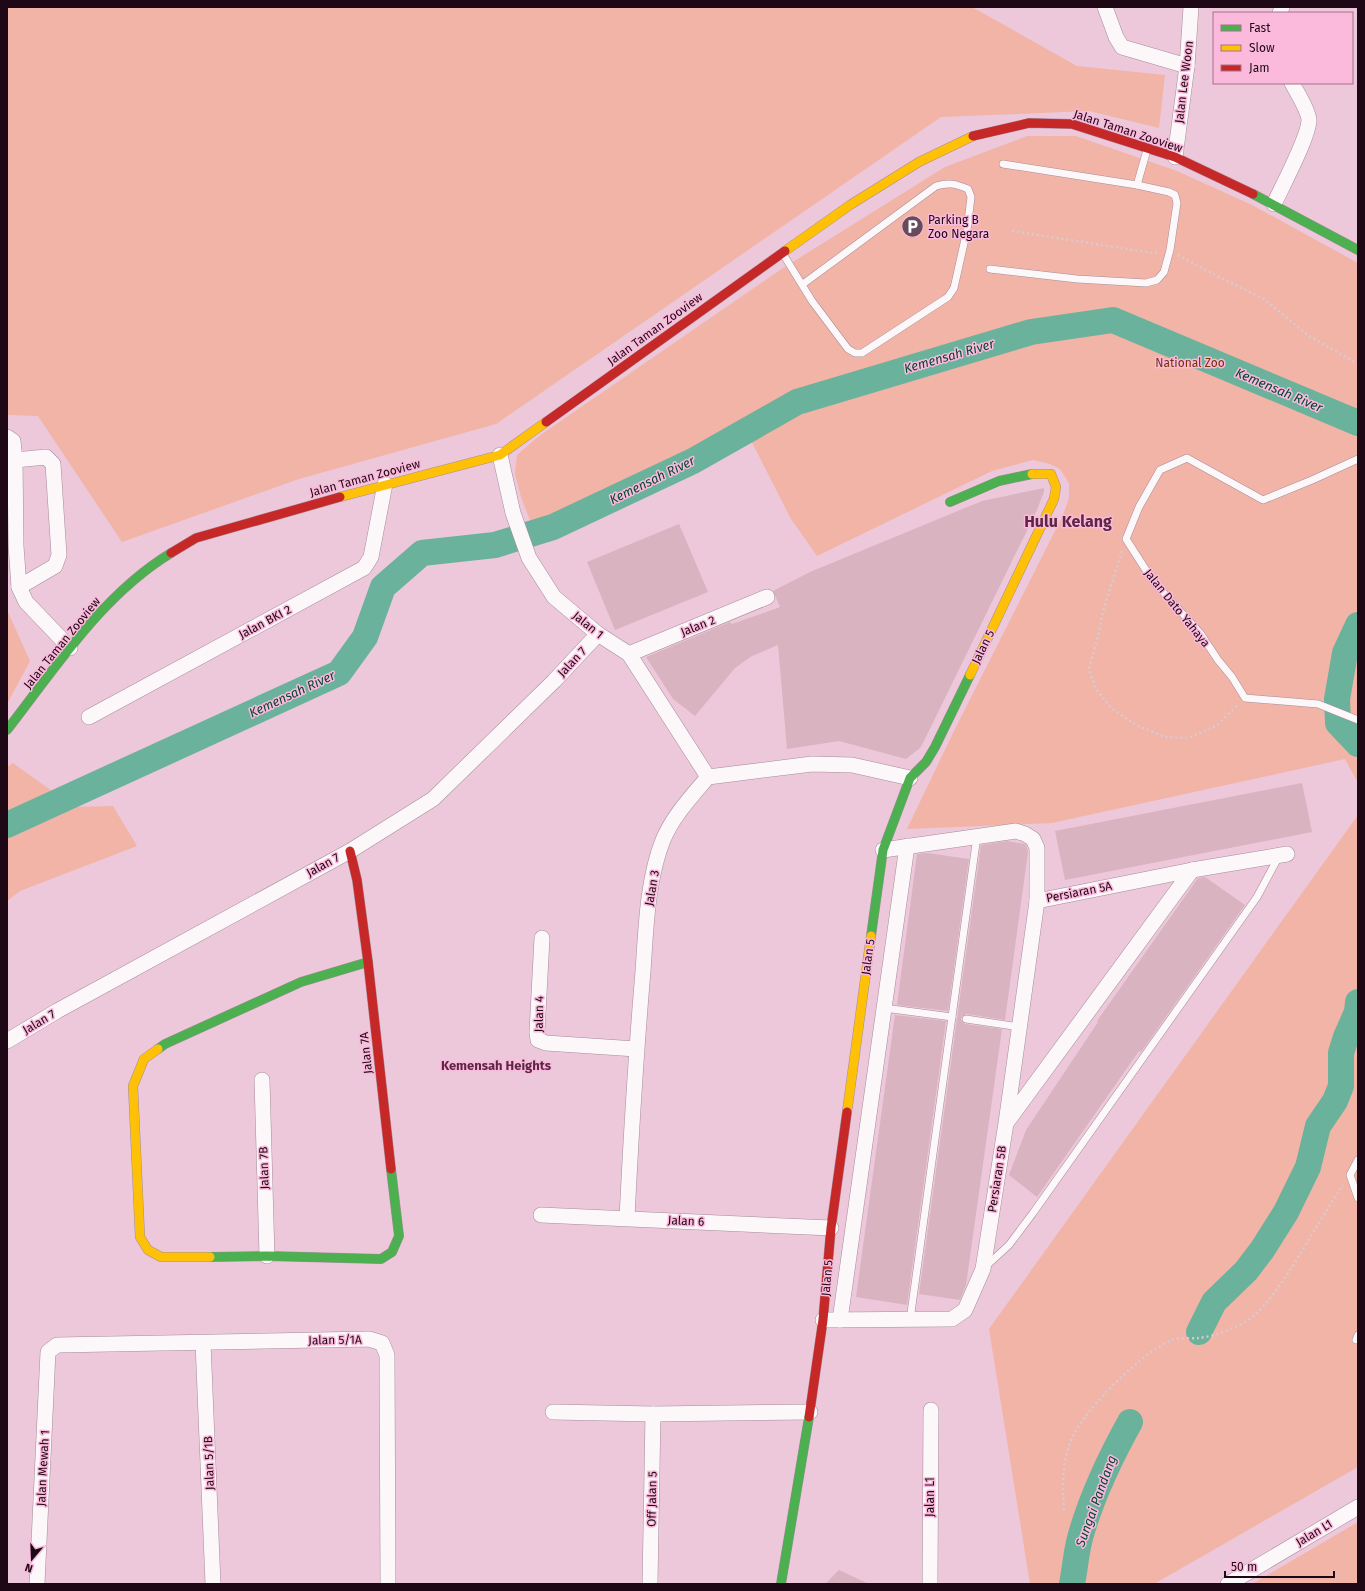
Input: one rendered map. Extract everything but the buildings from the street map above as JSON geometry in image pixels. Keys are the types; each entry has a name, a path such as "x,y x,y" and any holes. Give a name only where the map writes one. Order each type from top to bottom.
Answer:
{"street":[{"path":"1106,7 1116,37 1122,47 1187,66"},
{"name":"Jalan Lee Woon","path":"1175,157 1187,66 1190,7"},
{"path":"1274,204 1304,138 1309,120 1302,101 1293,84"},
{"name":"Jalan Taman Zooview","path":"7,730 70,648 114,598 152,565 196,538 385,484 500,455 670,332 850,205 919,162 977,134 1029,123 1072,124 1175,157 1274,204 1358,250"},
{"path":"7,437 13,441 15,460 16,546 19,587 26,602 70,648"},
{"name":"Jalan 1","path":"500,455 513,513 529,558 554,597 598,634 629,654 708,777"},
{"path":"15,460 46,457 53,464 59,555 55,566 19,587"},
{"name":"Jalan 5","path":"781,1584 810,1412 823,1320 831,1228 883,850 910,778 926,762 935,747 1051,508 1056,496 1056,483 1051,474 1041,472 1018,476 950,502"},
{"name":"Jalan BKI 2","path":"89,717 364,568 371,557 385,484"},
{"name":"Jalan 2","path":"629,654 768,597"},
{"name":"Jalan 7","path":"7,1041 57,1011 350,850 433,799 554,681 598,634"},
{"path":"708,777 812,764 852,765 910,778"},
{"name":"Jalan 3","path":"627,1218 636,1048 648,906 654,870 662,841 674,818 708,777"},
{"name":"Persiaran 5A","path":"883,850 1016,831 1033,839 1037,848 1037,901 1192,870 1283,854"},
{"name":"Jalan 5","path":"840,1320 907,846"},
{"name":"Jalan 7A","path":"267,1256 381,1258 392,1252 399,1236 368,962 357,880 350,850"},
{"path":"1006,1123 1192,870"},
{"name":"Persiaran 5B","path":"823,1320 952,1319 965,1310 983,1268 1006,1123 1037,901"},
{"name":"Jalan 4","path":"542,938 537,1032 538,1040 546,1043 636,1048"},
{"path":"267,1256 161,1257 148,1250 140,1237 133,1086 144,1059 165,1044 301,982 368,962"},
{"name":"Jalan 7B","path":"262,1080 267,1256"},
{"name":"Jalan 6","path":"541,1215 831,1228"},
{"name":"Jalan 5/1A","path":"48,1352 57,1345 370,1339 382,1344 386,1355 388,1584"},
{"name":"Jalan 5/1B","path":"203,1343 213,1584"},
{"name":"Jalan Mewah 1","path":"38,1584 48,1352"},
{"name":"Jalan L1","path":"930,1584 931,1410"},
{"path":"553,1412 653,1414 810,1412"},
{"name":"Off Jalan 5","path":"650,1584 653,1414"},
{"name":"Jalan L1","path":"1228,1584 1358,1507"}],"lane":[{"path":"1137,185 1147,148"},
{"path":"990,269 1078,279 1146,283 1157,280 1164,272 1170,250 1177,203 1175,196 1170,192 1137,185 1003,164"},
{"path":"783,253 812,301 848,349 855,353 862,353 948,296 954,288 967,230 971,197 968,189 957,184 948,183 936,186 803,284"},
{"path":"1126,539 1139,507 1160,470 1187,458 1263,500 1358,459"},
{"name":"Jalan Dato Yahaya","path":"1126,539 1153,582 1200,633 1218,660 1232,677 1245,698"},
{"path":"1245,698 1318,704 1358,720"},
{"path":"910,1320 977,836"},
{"path":"983,1268 1009,1245 1033,1213 1257,897 1283,854"},
{"path":"884,1008 952,1018"},
{"path":"966,1019 1020,1027"},
{"path":"1358,1160 1350,1175 1358,1198"}],"path":[{"path":"1012,231 1153,253 1170,250 1213,274 1264,299 1309,336 1358,364"},
{"path":"1126,539 1103,611 1100,632 1089,669 1096,689 1111,708 1136,725 1165,737 1188,738 1216,726 1245,698"},
{"path":"1064,1510 1063,1479 1072,1438 1080,1424 1094,1406 1130,1368 1153,1351 1173,1340 1200,1338 1227,1331 1254,1315 1278,1288 1350,1175"}],"green space":[{"path":"7,7 972,7 1077,66 1165,75 1159,128 1089,111 941,117 496,424 299,479 122,542 38,416 7,415"},
{"name":"National Zoo","path":"1027,136 1076,136 1177,171 1252,205 1358,263 1358,783 1345,759 1052,823 907,829 954,731 1063,515 1069,498 1069,483 1060,469 1050,464 1033,460 992,471 817,556 791,519 743,425 611,504 537,538 521,497 515,474 517,455 539,436 780,270 945,167"},
{"path":"7,610 30,661 7,704"},
{"path":"13,763 74,807 113,806 137,846 20,891 7,901 7,767"},
{"path":"1358,815 1358,1467 1154,1584 1030,1584 989,1329"},
{"path":"1358,1522 1358,1584 1252,1584"}],"waterway":[{"name":"Kemensah River","path":"7,825 339,673 365,637 383,587 422,553 495,545 553,527 693,461 797,402 1031,332 1113,320 1358,423"},
{"name":"Sungai Pandang","path":"1358,625 1345,653 1337,699 1338,723 1358,744"},
{"name":"Sungai Pandang","path":"1199,1332 1214,1302 1246,1271 1262,1250 1286,1212 1308,1167 1318,1126 1335,1101 1341,1086 1341,1053 1357,1012 1358,1002"},
{"name":"Sungai Pandang","path":"1072,1584 1084,1523 1108,1464 1130,1422"}],"traffic: fast":[{"path":"1253,194 1358,250"},
{"path":"950,502 999,481 1032,474"},
{"path":"7,730 62,657 102,611 146,570 171,553"},
{"path":"871,936 883,850 910,778 926,762 935,747 970,675"},
{"path":"158,1049 165,1044 301,982 368,962"},
{"path":"210,1257 267,1256 381,1259 392,1252 399,1236 391,1169"},
{"path":"781,1584 809,1417"}],"traffic: slow":[{"path":"785,251 850,205 919,162 973,136"},
{"path":"340,497 500,455 546,422"},
{"path":"970,675 1054,499 1056,487 1051,474 1032,474"},
{"path":"847,1112 871,936"},
{"path":"158,1049 144,1059 133,1086 140,1237 148,1250 161,1257 210,1257"}],"traffic: jam":[{"path":"973,136 1029,123 1072,124 1175,157 1253,194"},
{"path":"546,422 785,251"},
{"path":"171,553 196,538 340,497"},
{"path":"350,851 357,880 368,962 391,1169"},
{"path":"809,1417 823,1320 831,1228 847,1112"}],"place":[{"name":"Parking B Zoo Negara","path":"913,227"}],"district":[{"name":"Hulu Kelang","path":"1068,521"},
{"name":"Kemensah Heights","path":"496,1065"}]}
